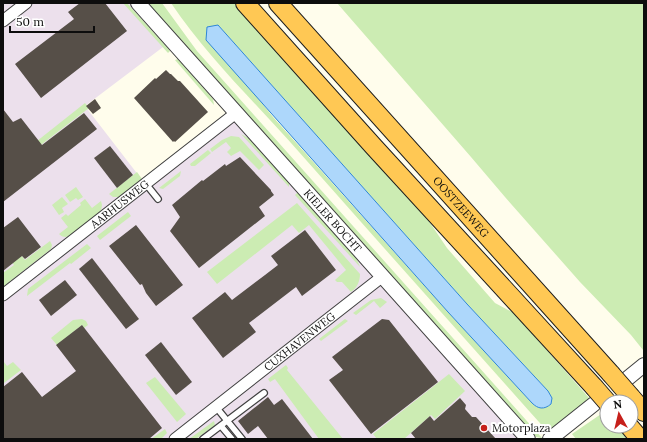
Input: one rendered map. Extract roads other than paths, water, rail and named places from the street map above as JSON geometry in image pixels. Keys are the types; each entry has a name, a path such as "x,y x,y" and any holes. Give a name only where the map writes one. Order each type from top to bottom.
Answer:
{"highway":[{"name":"OOSTZEEWEG","path":"245,3 598,398"},
{"name":"OOSTZEEWEG","path":"278,3 619,376 631,397 644,412"}],"street":[{"path":"3,21 26,3"},
{"name":"KIELER BOCHT","path":"138,3 528,439"},
{"name":"AARHUSWEG","path":"3,295 236,113"},
{"name":"CUXHAVENWEG","path":"175,439 383,276"},
{"path":"619,376 644,365"},
{"path":"550,439 598,398"}],"lane":[{"path":"146,184 158,199"},
{"path":"203,439 264,393"},
{"path":"216,407 242,439"},
{"path":"221,426 232,439"}],"water":[{"path":"218,25 467,304 548,391 552,398 551,404 541,408 532,403 448,312 206,40 207,27"}],"place":[{"name":"Motorplaza","path":"484,428"}]}
